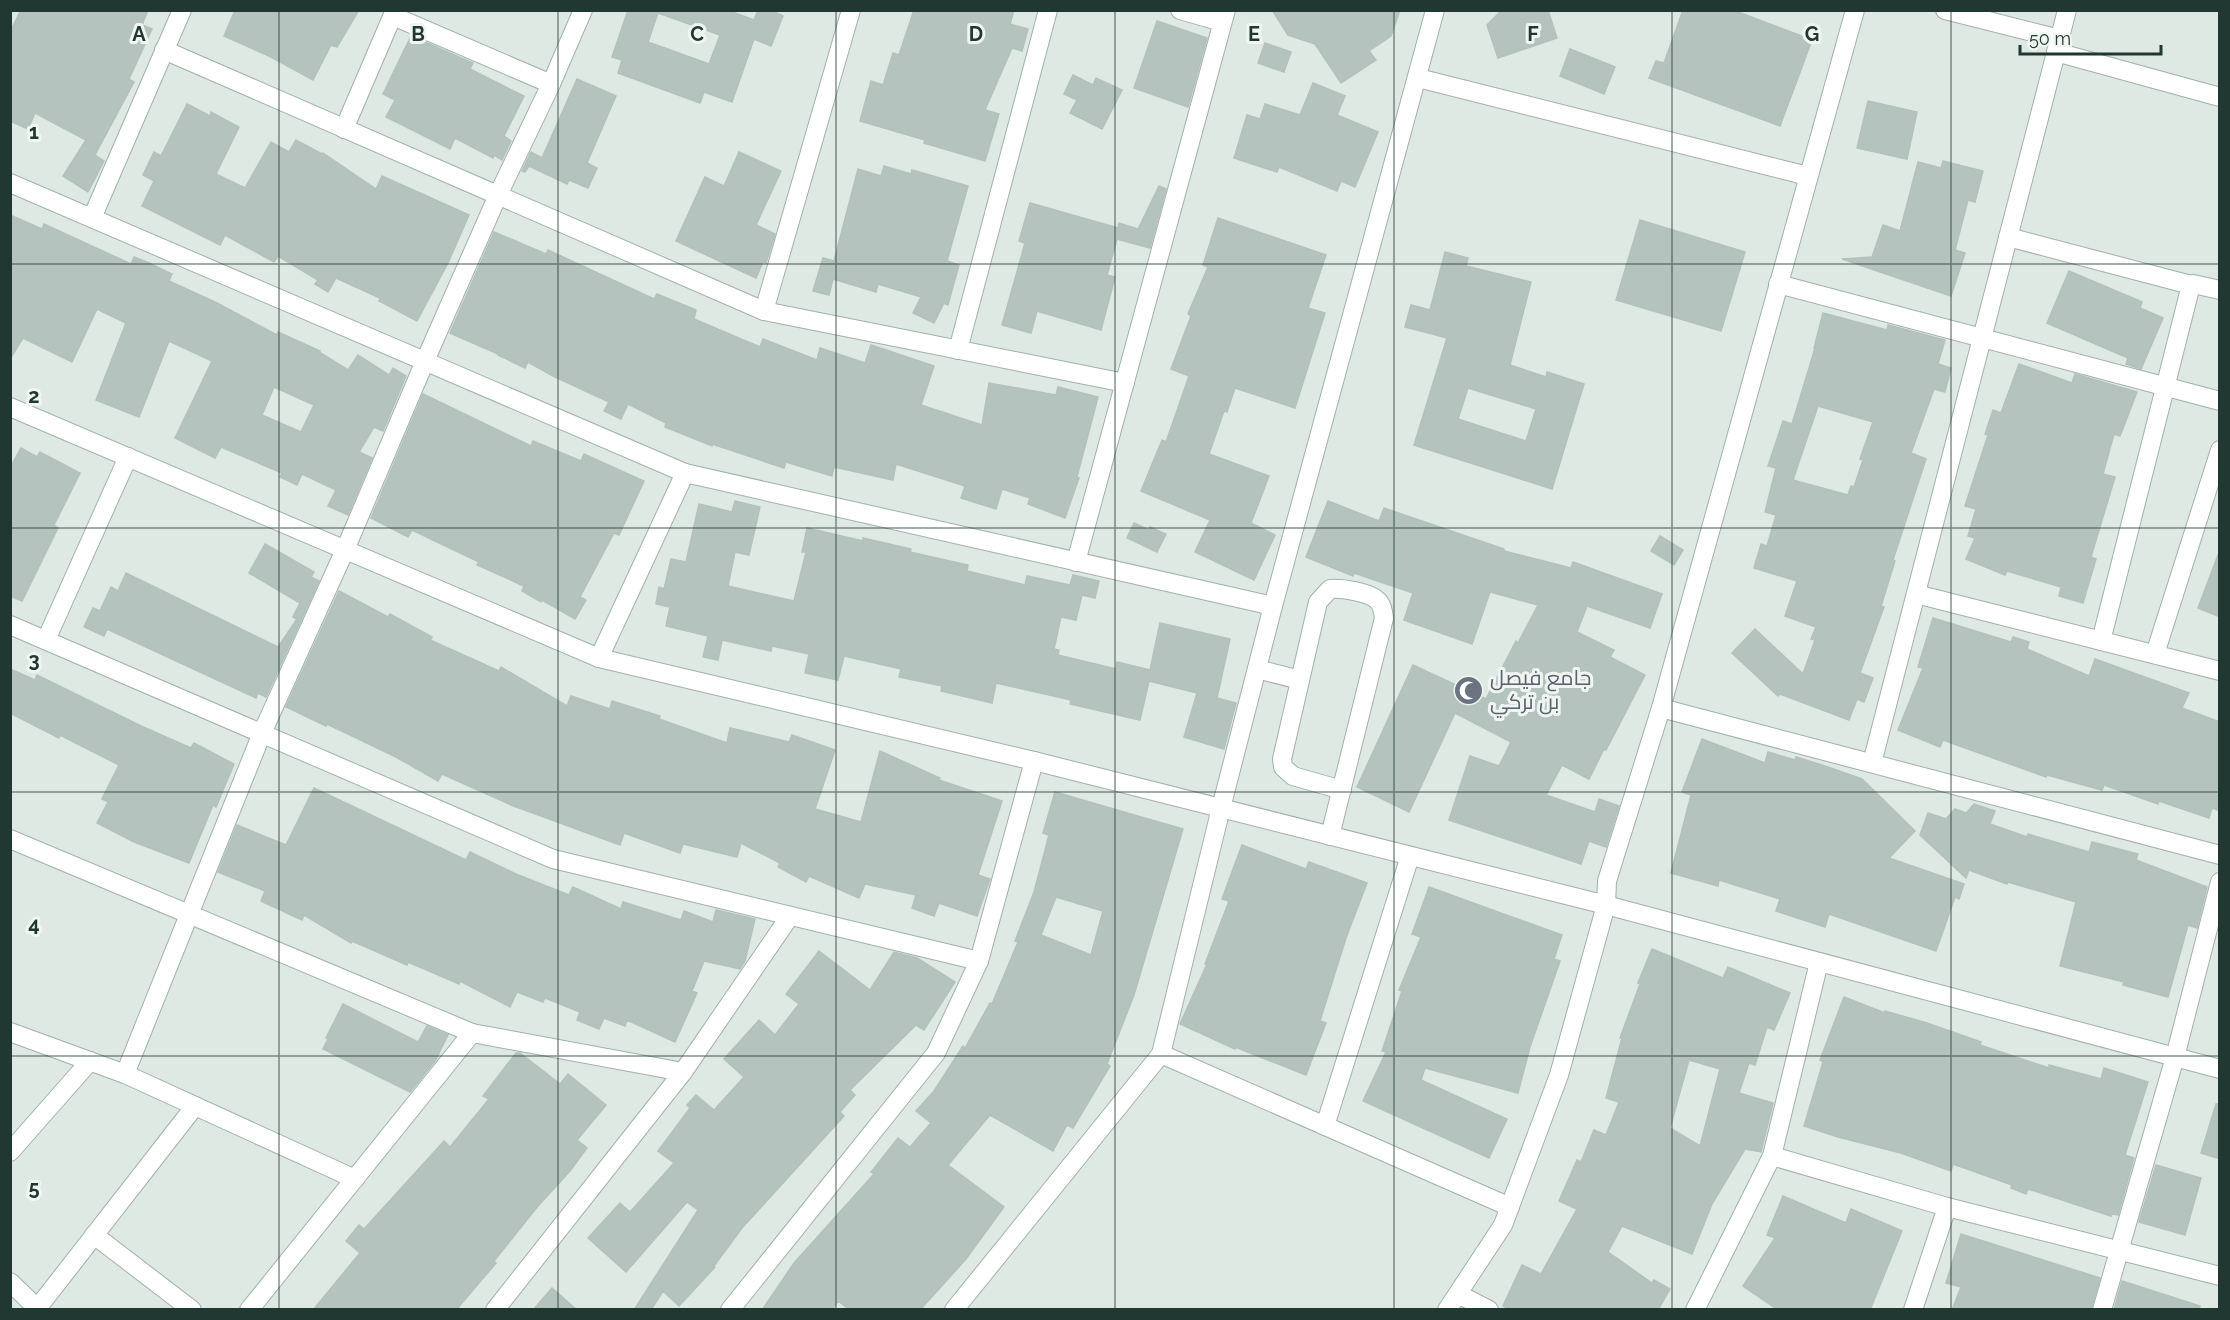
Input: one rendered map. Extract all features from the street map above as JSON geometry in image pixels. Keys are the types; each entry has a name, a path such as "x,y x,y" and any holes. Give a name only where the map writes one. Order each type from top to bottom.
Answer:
{"street":[{"path":"92,218 182,10"},
{"path":"125,1074 262,733 345,550 498,195 551,84 583,10"},
{"path":"764,311 851,10"},
{"path":"958,350 1048,10"},
{"path":"1076,562 1224,16 1180,10"},
{"path":"954,1310 1161,1054 1273,606 1435,10"},
{"path":"1945,10 2220,97"},
{"path":"1872,763 2067,10"},
{"path":"1447,1310 1503,1225 1558,1075 1606,905 1606,881 1661,708 1809,176 1851,11"},
{"path":"344,129 394,13 551,84"},
{"path":"164,50 764,311 1125,383"},
{"path":"1418,78 1809,176"},
{"path":"10,183 685,473 1273,606"},
{"path":"2008,237 2191,285 2220,290"},
{"path":"1778,284 2220,402"},
{"path":"2101,641 2191,285"},
{"path":"10,407 599,658 1034,761 1606,905 2220,1070"},
{"path":"2155,654 2220,450"},
{"path":"46,640 128,457"},
{"path":"599,658 685,473"},
{"path":"1330,836 1342,790 1384,618 1378,600 1372,596 1340,588 1330,589 1318,602 1282,767 1293,776 1342,790"},
{"path":"1916,594 2220,671"},
{"path":"10,625 553,859 979,962"},
{"path":"1257,669 1300,680"},
{"path":"1661,708 2220,855"},
{"path":"730,1310 936,1053 979,962 1034,761"},
{"path":"10,839 472,1034 683,1072"},
{"path":"1325,1126 1410,856"},
{"path":"2102,1310 2175,1058 2220,882"},
{"path":"495,1310 683,1072 790,916"},
{"path":"1695,1310 1772,1156 1820,962"},
{"path":"10,1032 125,1074 355,1179"},
{"path":"249,1310 472,1034"},
{"path":"1161,1054 1510,1207"},
{"path":"10,1152 90,1061"},
{"path":"10,1282 36,1309 195,1106"},
{"path":"1772,1156 1947,1207 2220,1276"},
{"path":"1913,1310 1947,1207"},
{"path":"94,1234 192,1310"},
{"path":"1458,1294 1489,1310"}],"building":[{"path":"21,10 148,10 142,25 152,29 129,79 134,82 95,155 104,161 88,192 63,176 86,140 35,113 28,129 10,121 10,32"},
{"path":"235,10 359,10 337,47 331,45 313,80 271,57 224,36"},
{"path":"628,10 727,10 754,20 758,10 770,10 783,16 771,46 754,39 732,102 704,92 700,103 618,73 622,60 612,57","holes":["658,13 720,35 709,64 648,42"]},
{"path":"914,10 1014,10 1010,24 1028,29 1022,51 1012,48 985,110 999,114 985,161 860,121 871,81 883,85 893,53 899,55"},
{"path":"1272,10 1400,10 1391,36 1369,51 1376,60 1341,83 1315,44 1288,35"},
{"path":"1502,10 1548,10 1557,38 1498,58 1487,25"},
{"path":"1683,10 1733,10 1812,40 1780,126 1649,78 1656,61 1664,63"},
{"path":"1157,21 1207,38 1188,107 1134,88"},
{"path":"411,36 473,63 470,69 524,96 504,136 511,141 502,160 494,155 493,158 455,138 450,149 386,117 395,100 383,94"},
{"path":"1265,43 1291,52 1284,72 1258,63"},
{"path":"1570,49 1615,67 1604,94 1560,76"},
{"path":"1073,75 1093,85 1096,78 1122,90 1102,129 1070,113 1077,100 1064,94"},
{"path":"577,79 616,96 587,163 597,168 588,188 569,180 567,184 529,166 525,172 522,171 531,152 542,158"},
{"path":"1313,83 1345,96 1337,115 1378,132 1355,187 1341,181 1337,191 1279,167 1277,172 1234,158 1247,115 1260,119 1265,104 1300,115"},
{"path":"1868,101 1917,112 1907,159 1857,148"},
{"path":"187,104 210,116 211,112 239,127 216,174 245,188 271,142 289,152 296,140 323,153 376,189 382,176 469,215 448,263 417,321 379,301 380,298 336,278 328,292 315,284 318,280 278,256 274,262 225,235 220,245 142,206 154,181 143,175 154,152 161,156"},
{"path":"739,152 781,171 756,225 775,234 766,263 763,262 756,278 676,241 705,177 724,186"},
{"path":"1943,161 1983,171 1975,202 1968,200 1955,250 1965,253 1951,296 1842,259 1872,257 1883,225 1900,231 1918,162 1941,168"},
{"path":"884,166 911,174 912,170 968,186 947,261 959,265 948,305 944,303 934,323 913,313 921,297 878,284 876,292 833,279 829,295 813,291 823,258 834,261 858,169 881,176"},
{"path":"1159,186 1166,189 1150,248 1117,239 1107,275 1115,277 1101,330 1037,311 1031,333 1002,325 1025,243 1019,241 1030,203 1118,228 1119,223 1138,229"},
{"path":"10,215 42,229 44,224 131,264 134,257 149,263 172,274 169,281 277,335 278,332 320,351 348,370 358,355 389,375 393,368 406,376 383,431 374,427 359,452 372,458 348,515 328,506 336,490 302,474 297,485 280,477 282,473 221,447 215,458 175,438 212,361 169,341 139,417 96,400 126,323 97,309 72,362 23,338 10,359","holes":["274,387 314,405 301,432 262,415"]},
{"path":"1218,218 1326,255 1308,308 1325,313 1295,408 1235,388 1227,412 1224,411 1209,454 1269,476 1251,523 1275,535 1254,580 1195,552 1210,520 1141,491 1162,440 1166,442 1189,376 1171,369 1191,316 1188,314 1208,267 1203,265"},
{"path":"1640,220 1745,252 1721,331 1616,300"},
{"path":"494,232 546,254 548,250 654,299 657,294 696,310 694,319 760,347 763,339 817,360 820,348 865,363 871,345 934,366 921,405 982,425 989,383 1056,395 1058,387 1098,397 1077,477 1079,478 1065,518 1028,504 1030,498 1002,489 996,509 961,498 965,486 896,464 893,480 834,467 832,476 786,462 784,468 712,444 712,446 665,427 666,423 628,404 621,419 604,411 609,402 528,362 525,368 450,333"},
{"path":"1445,252 1468,258 1466,266 1531,282 1510,365 1546,377 1547,372 1584,384 1552,489 1414,445 1447,338 1405,327 1411,305 1430,310","holes":["1468,388 1536,409 1526,441 1458,419"]},
{"path":"2069,271 2142,302 2140,308 2163,318 2141,369 2126,364 2128,358 2047,323"},
{"path":"1823,313 1887,330 1888,325 1945,340 1938,364 1951,368 1945,392 1934,389 1911,453 1926,459 1893,560 1895,561 1881,606 1884,607 1860,673 1873,678 1864,702 1857,699 1849,720 1780,694 1778,696 1732,653 1755,629 1803,674 1815,640 1811,639 1816,627 1785,616 1797,581 1754,568 1761,544 1767,546 1776,515 1765,512 1776,468 1768,466 1783,421 1792,424","holes":["1818,406 1873,422 1860,459 1863,460 1854,487 1851,486 1848,495 1793,480"]},
{"path":"2019,364 2072,383 2075,374 2137,392 2120,436 2114,434 2103,474 2115,477 2091,557 2096,559 2083,603 2059,596 2061,587 2007,571 2005,575 1966,559 1975,538 1968,536 1976,509 1965,506 1988,435 1985,434 1993,410 2001,413"},
{"path":"423,394 531,446 533,441 581,461 584,454 644,481 619,535 614,533 580,597 586,600 575,619 522,591 524,586 477,565 479,562 412,530 408,537 371,518"},
{"path":"21,448 37,457 40,452 80,473 54,525 58,528 22,601 10,596 10,468"},
{"path":"735,501 760,507 749,555 735,552 728,586 794,601 806,552 802,552 807,528 911,549 910,552 968,565 967,571 1025,585 1027,576 1070,585 1073,575 1099,581 1095,598 1082,595 1076,620 1061,617 1054,649 1059,650 1058,655 1116,669 1117,662 1150,670 1160,623 1230,639 1217,698 1236,703 1224,749 1184,737 1197,693 1149,681 1140,720 1070,704 1071,700 996,683 992,703 941,691 942,686 899,677 901,669 844,656 838,680 805,673 809,654 772,646 771,651 722,640 718,660 703,657 708,636 666,626 670,607 656,604 659,587 664,589 671,559 686,562 699,504 732,512"},
{"path":"1328,501 1379,521 1384,508 1504,549 1504,551 1571,568 1573,562 1662,594 1650,628 1587,606 1577,632 1614,650 1610,657 1645,675 1589,779 1562,765 1546,795 1595,812 1599,799 1619,806 1606,847 1589,841 1581,864 1449,820 1470,756 1499,766 1511,742 1455,713 1409,812 1357,787 1413,665 1486,699 1516,641 1518,643 1538,605 1490,592 1472,644 1404,620 1413,593 1354,573 1353,576 1306,557"},
{"path":"1134,523 1166,534 1157,552 1127,538"},
{"path":"1660,536 1683,550 1674,565 1651,551"},
{"path":"265,544 314,572 311,577 319,581 266,697 258,693 256,698 107,629 104,636 84,627 93,608 100,611 111,587 118,591 126,573 278,647 297,619 293,617 300,603 249,573"},
{"path":"2218,555 2220,555 2220,617 2198,608"},
{"path":"339,591 388,617 390,614 432,637 430,640 499,671 501,667 567,706 571,696 610,709 612,701 660,716 659,719 727,743 730,728 789,742 792,735 835,750 815,809 861,822 880,751 940,778 939,780 1002,801 978,875 990,879 977,916 939,903 934,916 912,908 916,895 865,884 859,898 809,876 806,882 778,867 780,863 741,843 737,857 683,844 680,853 624,833 620,845 511,805 442,774 438,781 396,757 286,707"},
{"path":"1933,618 2011,642 2013,637 2029,642 2027,649 2089,676 2095,659 2189,693 2182,708 2220,722 2220,811 2212,808 2209,818 2159,801 2158,804 2104,785 2102,790 2047,775 2046,777 1943,740 1940,747 1898,730 1923,668 1918,667"},
{"path":"10,669 35,680 37,675 141,726 191,748 194,743 234,764 216,807 213,805 189,863 134,842 97,823 108,802 102,799 119,765 10,713"},
{"path":"1702,739 1765,763 1768,752 1795,760 1796,757 1862,779 1915,831 1889,858 1964,884 1959,899 1955,897 1936,951 1829,914 1825,927 1776,911 1780,899 1719,880 1718,886 1671,873 1691,795 1682,792"},
{"path":"314,788 466,860 470,852 516,874 569,895 573,887 621,909 623,902 681,920 684,911 713,922 716,910 755,919 745,961 740,969 704,961 692,991 697,993 675,1042 627,1020 625,1026 604,1018 599,1029 577,1020 580,1012 545,998 543,1002 517,992 510,1007 460,981 459,984 408,962 407,965 352,941 351,943 304,915 302,920 261,901 265,891 218,872 237,825 286,845"},
{"path":"1055,792 1183,829 1134,995 1107,1064 1110,1066 1073,1128 1067,1125 1053,1151 990,1115 948,1165 1004,1207 966,1259 920,1310 850,1310 838,1301 832,1310 762,1310 794,1263 874,1174 871,1172 898,1138 910,1147 931,1123 916,1111 934,1091 963,1046 965,1048 990,1003 992,1004 1018,942 1015,941 1034,892 1049,835 1043,833","holes":["1056,897 1103,911 1091,955 1041,935"]},
{"path":"1974,804 1995,811 1990,824 2027,837 2028,834 2089,852 2092,842 2138,854 2136,860 2207,887 2197,928 2188,925 2168,997 2123,985 2124,982 2060,966 2076,902 2008,882 2007,884 1969,870 1966,878 1920,835 1928,813 1946,819 1955,809 1966,813"},
{"path":"1242,845 1306,869 1309,862 1367,883 1346,938 1320,1021 1326,1023 1306,1075 1235,1047 1235,1049 1180,1024 1207,964 1205,964 1229,901 1222,899"},
{"path":"1429,887 1562,935 1554,959 1560,961 1530,1047 1518,1093 1425,1068 1421,1080 1507,1119 1489,1158 1363,1101 1386,1052 1382,1051 1402,991 1399,990 1421,937 1412,934"},
{"path":"1652,949 1723,978 1728,967 1790,993 1774,1030 1767,1027 1755,1065 1749,1063 1739,1093 1773,1103 1761,1152 1745,1149 1712,1204 1692,1254 1622,1226 1608,1252 1652,1283 1654,1280 1670,1289 1658,1310 1511,1310 1503,1306 1522,1265 1541,1274 1577,1209 1559,1201 1577,1160 1581,1162 1594,1130 1606,1135 1619,1102 1606,1098 1622,1038 1620,1038 1640,984 1638,983","holes":["1689,1060 1720,1069 1700,1146 1670,1128"]},
{"path":"819,951 870,990 894,952 917,958 955,982 924,1030 916,1025 850,1090 855,1095 840,1112 844,1116 742,1228 715,1267 679,1306 663,1291 651,1310 634,1310 698,1210 687,1202 626,1272 588,1238 620,1203 630,1212 674,1163 658,1151 690,1108 687,1105 696,1095 714,1110 744,1077 724,1059 759,1020 775,1035 799,1004 786,994"},
{"path":"1844,997 1885,1013 1885,1011 1927,1023 1981,1042 1980,1045 2049,1068 2049,1065 2101,1079 2104,1068 2148,1082 2125,1155 2134,1158 2118,1215 2112,1214 2111,1216 2028,1189 2026,1194 2011,1188 2012,1185 1953,1164 1951,1171 1901,1153 1804,1126 1823,1062 1820,1060"},
{"path":"343,1004 418,1042 427,1026 448,1035 435,1061 410,1092 323,1049"},
{"path":"516,1053 520,1053 560,1084 568,1074 606,1105 577,1140 587,1148 570,1171 538,1206 494,1261 496,1263 456,1310 313,1310 360,1253 346,1241 359,1225 364,1229 444,1141 450,1147 489,1099 483,1096"},
{"path":"2216,1104 2220,1104 2220,1159 2201,1153"},
{"path":"2156,1165 2201,1178 2185,1235 2139,1222"},
{"path":"1783,1196 1846,1223 1851,1209 1902,1231 1870,1310 1778,1310 1743,1286 1775,1238 1767,1235"},
{"path":"1961,1234 2100,1278 2091,1310 1952,1310 1961,1287 1946,1283"},
{"path":"2122,1281 2200,1306 2199,1310 2114,1310"},
{"path":"552,1288 577,1310 533,1310"}],"place":[{"name":"جامع فيصل بن تركي","path":"1469,690"}]}
